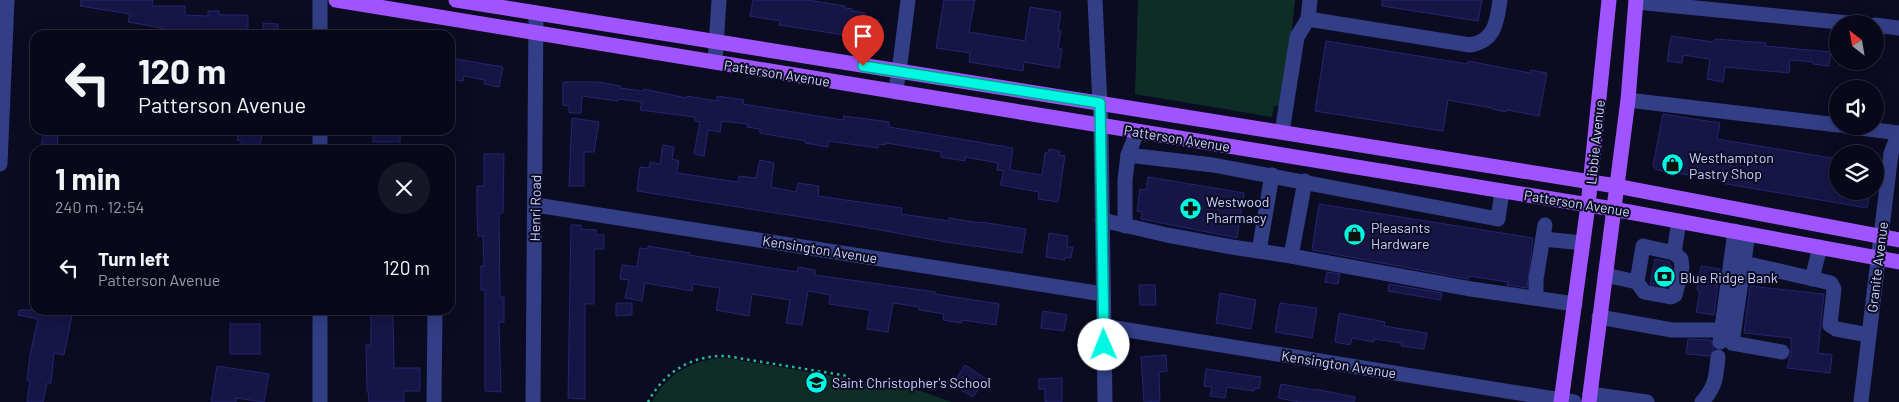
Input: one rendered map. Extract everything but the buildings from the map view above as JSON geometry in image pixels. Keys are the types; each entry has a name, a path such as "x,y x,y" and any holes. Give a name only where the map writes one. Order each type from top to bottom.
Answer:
{"main road":[{"name":"Patterson Avenue","path":"336,0 1613,209 1899,262"},
{"name":"Patterson Avenue","path":"456,0 1616,186 1899,240"},
{"name":"Libbie Avenue","path":"1565,401 1575,304 1591,182 1609,0"},
{"name":"Libbie Avenue","path":"1589,398 1628,100 1636,1"}],"street":[{"path":"0,164 3,38 7,0"},
{"path":"320,0 320,30"},
{"path":"715,62 720,0"},
{"path":"895,92 908,0"},
{"path":"1094,0 1101,126 1105,402"},
{"path":"1282,132 1297,37 1308,19 1310,0"},
{"path":"1308,19 1470,45 1477,44 1487,37 1496,26 1500,0"},
{"path":"1636,1 1829,21"},
{"name":"Henri Road","path":"532,402 536,205 536,13"},
{"path":"1884,27 1899,28"},
{"path":"1628,100 1829,124"},
{"path":"1884,131 1899,133"},
{"path":"1125,226 1125,180 1128,155 1137,132"},
{"name":"Granite Avenue","path":"1860,402 1881,237 1892,202 1891,153 1899,133"},
{"path":"1128,155 1213,165 1272,175 1498,219 1502,191"},
{"path":"1259,251 1272,175"},
{"path":"1291,256 1305,181"},
{"name":"Kensington Avenue","path":"536,205 1103,294"},
{"path":"1102,220 1167,236 1291,256 1471,289 1575,304"},
{"path":"1674,252 1679,221"},
{"path":"1536,298 1536,279 1544,232 1583,243"},
{"path":"1741,233 1744,263 1732,343 1782,352"},
{"path":"1707,397 1715,383 1720,343 1741,233"},
{"path":"1605,275 1637,282 1644,292 1671,297 1675,295 1682,268 1681,259 1674,252 1643,246 1637,282"},
{"path":"1812,279 1820,247"},
{"path":"1744,263 1831,283 1834,289 1830,325 1836,329 1869,335"},
{"path":"320,315 320,402"},
{"path":"434,402 435,315"},
{"path":"1600,317 1672,330 1720,343"},
{"name":"Kensington Avenue","path":"1103,326 1565,401"},
{"path":"1589,398 1647,402"}],"path":[{"path":"648,402 659,385 674,371 698,359 716,356 848,376"}],"green space":[{"path":"1138,0 1295,0 1284,107 1274,106 1272,117 1135,94"},
{"path":"720,358 921,391 952,402 652,402 664,384 680,371 699,362"}],"place":[{"name":"Westhampton Pastry Shop","path":"1673,165"},
{"name":"Westwood Pharmacy","path":"1190,209"},
{"name":"Pleasants Hardware","path":"1355,235"},
{"name":"Blue Ridge Bank","path":"1664,277"},
{"name":"Saint Christopher's School","path":"816,382"}],"route":[{"path":"863,66 1100,103 1104,345"}]}
